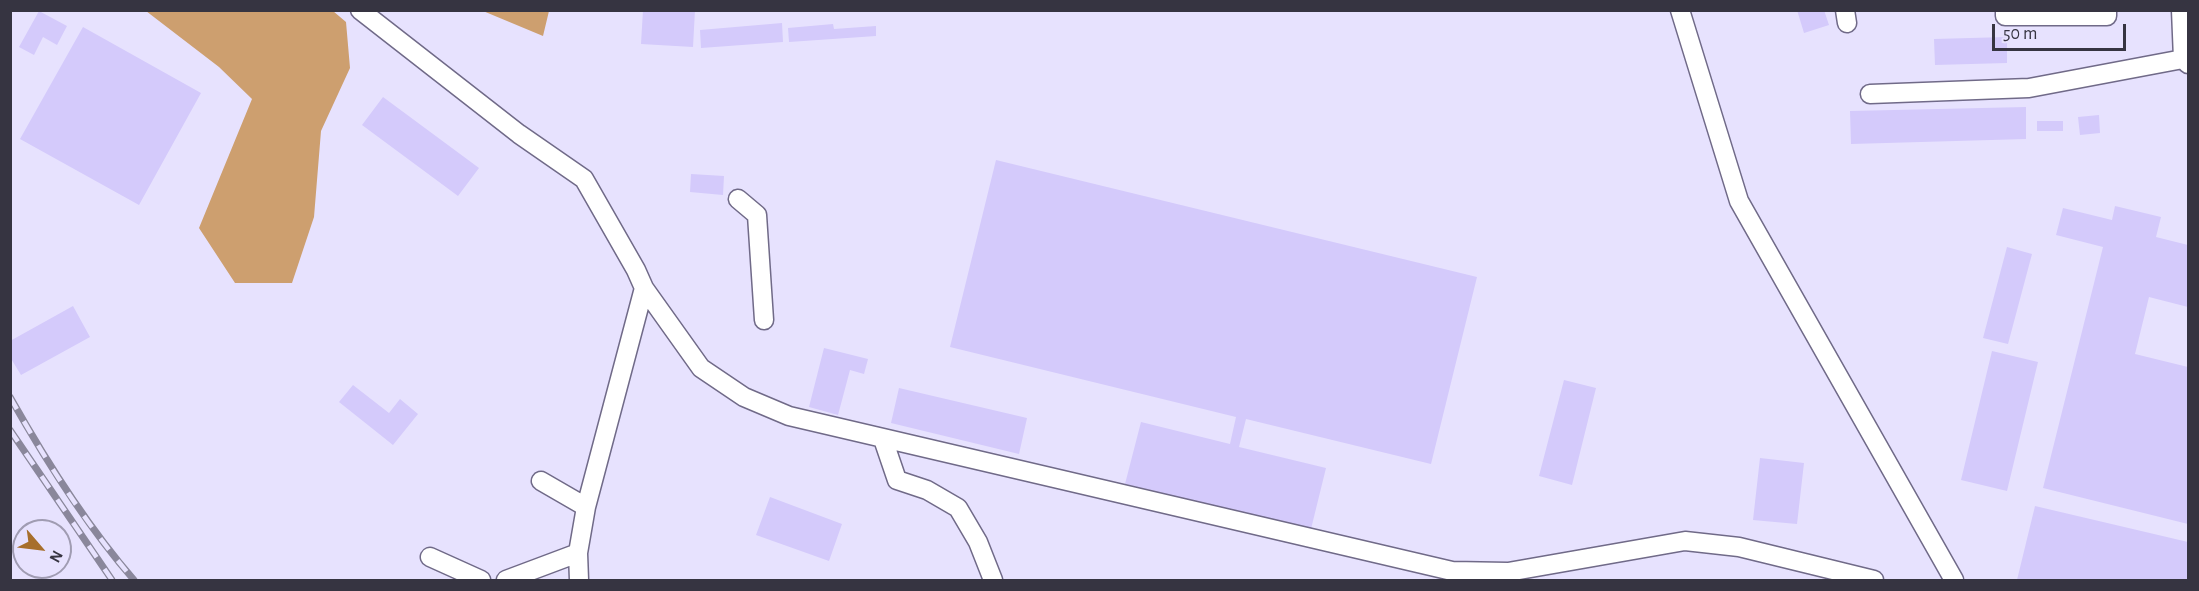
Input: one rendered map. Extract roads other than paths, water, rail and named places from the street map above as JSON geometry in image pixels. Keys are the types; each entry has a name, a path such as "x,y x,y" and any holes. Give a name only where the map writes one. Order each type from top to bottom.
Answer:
{"street":[{"path":"360,10 519,134 584,178 644,288 701,368 744,397 789,416 1452,571 1508,572 1684,541 1739,547 1821,574 1874,580"},
{"path":"1680,10 1739,201 1954,580"},
{"path":"2005,10 2005,16 2040,13 2108,16 2107,10"},
{"path":"1870,94 2028,88 2186,61 2181,10"},
{"path":"738,199 756,215 764,320"},
{"path":"579,580 578,553 586,507 644,288"},
{"path":"883,439 897,480 927,490 958,508 978,542 993,580"},
{"path":"541,482 586,507"},
{"path":"506,580 578,553"},
{"path":"430,557 482,580"}],"railway":[{"path":"10,397 68,492 99,537 134,580"},
{"path":"10,430 112,580"}]}
